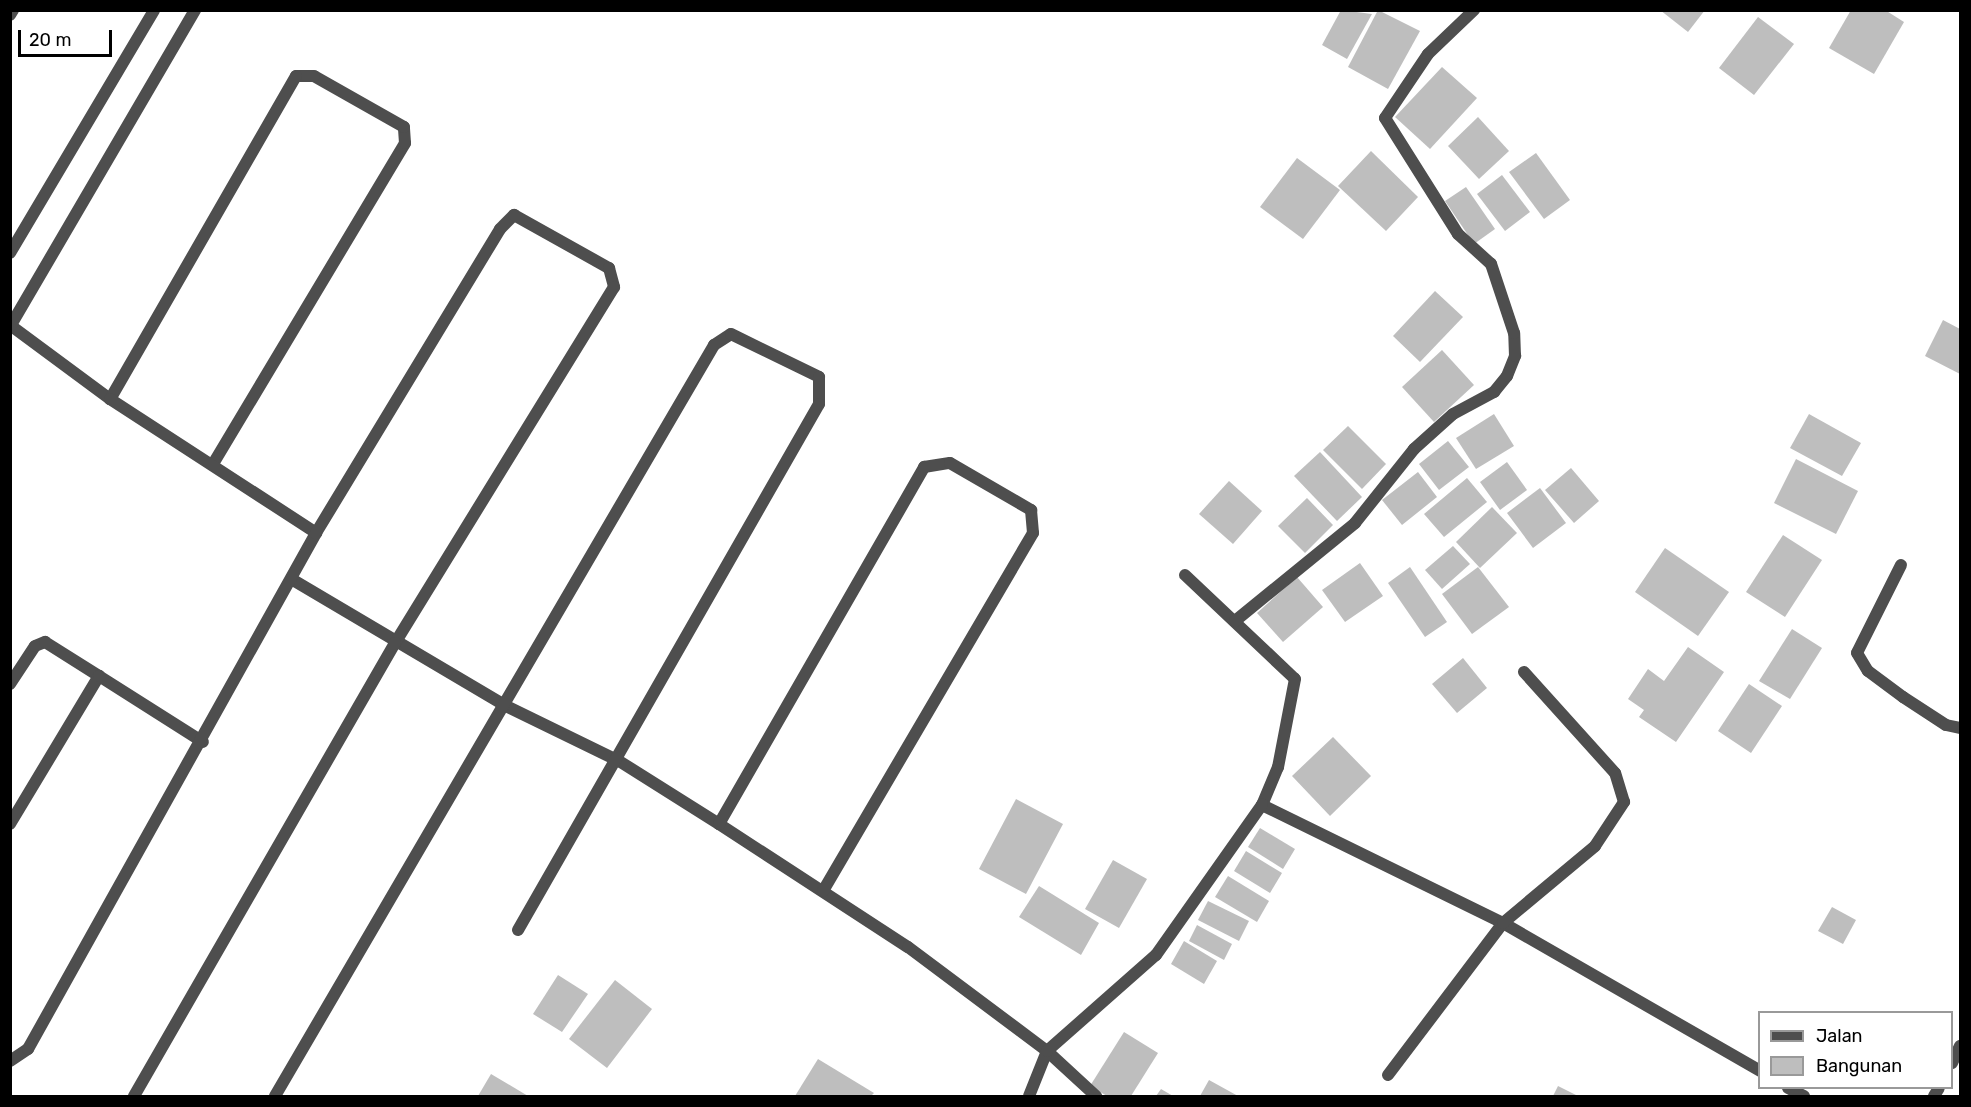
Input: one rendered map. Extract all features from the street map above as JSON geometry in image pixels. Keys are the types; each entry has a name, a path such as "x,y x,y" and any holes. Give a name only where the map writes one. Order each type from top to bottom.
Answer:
{"street":[{"path":"10,15 13,10"},
{"path":"10,253 154,10"},
{"path":"195,10 11,325 110,399 213,464 315,533"},
{"path":"1235,621 1355,523 1414,449 1453,414 1494,392 1507,376 1515,356 1514,333 1491,264 1458,234 1386,118 1428,54 1474,10"},
{"path":"110,399 296,76 314,76 404,127 405,143 213,464"},
{"path":"10,1061 28,1049 203,742 293,580 315,533 500,229 514,215 609,268 614,287 395,643 134,1096"},
{"path":"275,1096 506,706 714,345 731,334 819,378 819,404 619,761 519,930"},
{"path":"719,824 924,467 950,463 1031,510 1033,533 823,891"},
{"path":"1901,565 1857,653 1868,671 1903,697 1946,725 1960,728"},
{"path":"1029,1096 1047,1051 1156,955 1262,805 1278,767 1295,679 1185,575"},
{"path":"293,580 395,643 506,706 619,761 719,824 823,891 1047,1051 1096,1096"},
{"path":"10,684 35,646 45,642 203,742"},
{"path":"1388,1074 1503,923 1595,846 1624,802 1615,773 1524,672"},
{"path":"10,824 99,676"},
{"path":"1262,805 1503,923 1758,1070"},
{"path":"1953,1061 1960,1046"},
{"path":"1790,1089 1804,1096"}],"building":[{"path":"1341,10 1372,14 1347,59 1322,45"},
{"path":"1378,10 1420,31 1388,89 1348,67"},
{"path":"1660,10 1705,10 1688,32"},
{"path":"1851,10 1885,10 1904,22 1874,74 1829,48"},
{"path":"1758,17 1794,44 1754,95 1719,68"},
{"path":"1442,67 1477,98 1430,149 1395,117"},
{"path":"1478,117 1509,151 1479,179 1448,146"},
{"path":"1371,151 1418,197 1386,231 1338,186"},
{"path":"1536,153 1570,200 1544,219 1509,172"},
{"path":"1297,158 1340,190 1303,239 1260,207"},
{"path":"1502,175 1530,212 1505,231 1477,194"},
{"path":"1466,187 1495,229 1474,244 1445,201"},
{"path":"1435,291 1463,317 1420,362 1393,336"},
{"path":"1943,320 1960,329 1960,374 1925,356"},
{"path":"1442,350 1474,385 1434,422 1402,387"},
{"path":"1494,414 1514,446 1476,469 1456,438"},
{"path":"1809,414 1861,443 1842,476 1790,448"},
{"path":"1348,426 1386,464 1362,489 1323,450"},
{"path":"1448,441 1469,467 1439,490 1419,464"},
{"path":"1320,452 1362,497 1337,521 1294,476"},
{"path":"1796,459 1858,491 1836,534 1774,503"},
{"path":"1507,462 1527,490 1500,510 1480,482"},
{"path":"1571,468 1599,501 1574,523 1545,490"},
{"path":"1418,472 1437,497 1402,525 1382,500"},
{"path":"1467,478 1487,502 1444,537 1424,514"},
{"path":"1229,481 1262,511 1233,544 1199,514"},
{"path":"1540,488 1566,523 1533,548 1507,513"},
{"path":"1307,498 1333,525 1305,553 1278,526"},
{"path":"1492,507 1517,533 1480,568 1456,542"},
{"path":"1783,535 1822,560 1785,617 1746,592"},
{"path":"1453,546 1470,564 1442,589 1425,570"},
{"path":"1665,548 1729,592 1698,636 1635,592"},
{"path":"1360,563 1383,596 1345,622 1322,590"},
{"path":"1410,567 1447,622 1425,637 1388,583"},
{"path":"1478,567 1509,607 1472,634 1442,594"},
{"path":"1297,577 1323,607 1283,642 1257,613"},
{"path":"1792,629 1822,648 1790,699 1759,681"},
{"path":"1688,647 1724,672 1676,742 1639,717 1644,710 1628,699 1648,669 1664,681"},
{"path":"1463,658 1487,688 1457,713 1432,684"},
{"path":"1749,684 1782,706 1751,753 1718,731"},
{"path":"1333,737 1371,776 1330,816 1292,776"},
{"path":"1016,799 1063,824 1026,894 979,869"},
{"path":"1260,828 1295,849 1283,869 1248,847"},
{"path":"1246,851 1282,873 1270,893 1234,871"},
{"path":"1113,860 1147,879 1119,928 1085,909"},
{"path":"1228,876 1269,901 1257,922 1215,897"},
{"path":"1039,886 1099,923 1081,955 1019,917"},
{"path":"1208,901 1249,921 1239,941 1198,920"},
{"path":"1832,907 1856,920 1843,944 1818,931"},
{"path":"1197,925 1232,944 1224,960 1189,941"},
{"path":"1184,941 1217,961 1204,984 1171,964"},
{"path":"558,975 588,994 562,1032 533,1014"},
{"path":"615,980 652,1009 607,1068 569,1039"},
{"path":"1124,1032 1158,1053 1131,1096 1107,1096 1090,1086"},
{"path":"818,1059 874,1093 871,1096 795,1096"},
{"path":"491,1074 528,1096 478,1096"},
{"path":"1209,1080 1238,1096 1200,1096"},
{"path":"1558,1086 1578,1096 1553,1096"},
{"path":"1161,1089 1173,1096 1156,1096"}]}
